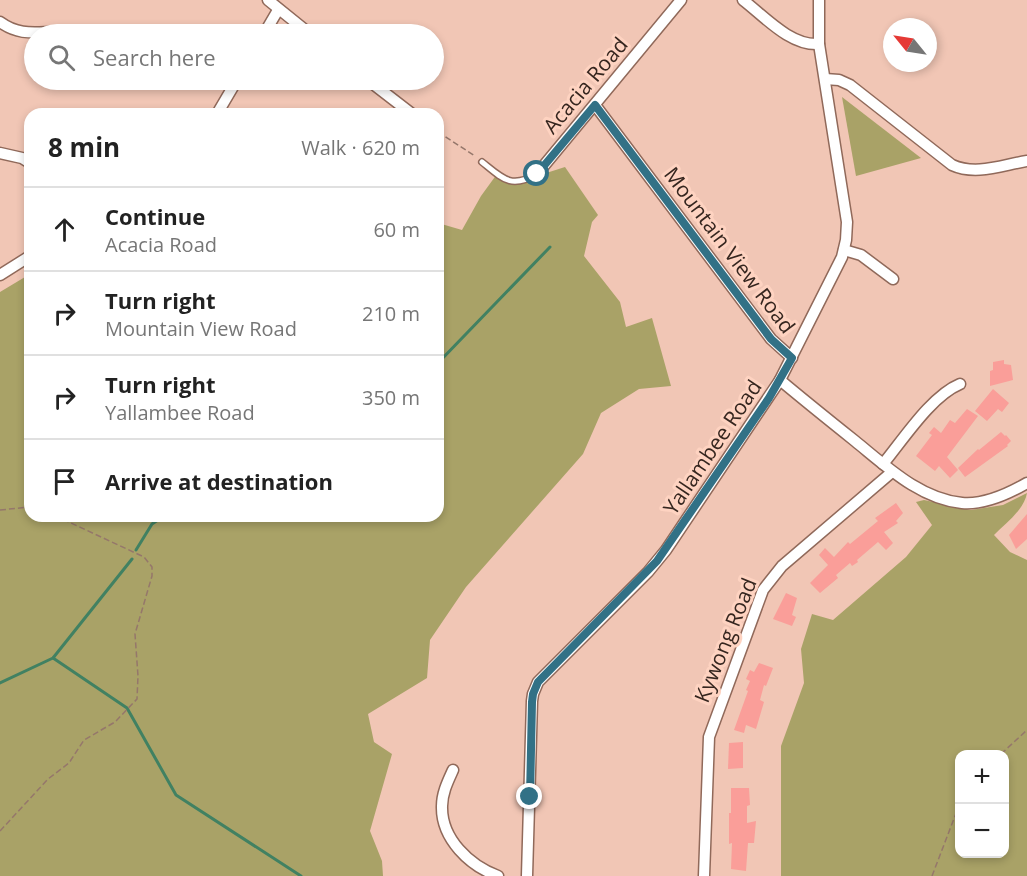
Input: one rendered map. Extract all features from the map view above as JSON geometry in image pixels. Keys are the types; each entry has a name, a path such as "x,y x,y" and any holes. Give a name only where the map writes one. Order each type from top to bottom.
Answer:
{"street":[{"path":"268,0 296,24"},
{"name":"Acacia Road","path":"537,174 681,0"},
{"path":"743,0 796,39 807,44 819,44"},
{"name":"Yallambee Road","path":"527,876 532,702 538,682 657,561 780,380 844,250 847,222 819,44 819,0"},
{"path":"270,24 278,10"},
{"path":"0,22 8,28 24,33"},
{"path":"825,80 839,80 850,85 952,165 963,170 974,171 1027,161"},
{"path":"221,108 231,90"},
{"path":"381,90 404,108"},
{"name":"Mountain View Road","path":"595,105 771,339 792,358"},
{"path":"0,153 24,159"},
{"path":"844,250 861,255 893,279"},
{"path":"0,274 24,260"},
{"path":"780,380 888,468 933,495 963,503 996,498 1027,483"},
{"name":"Kywong Road","path":"704,876 709,737 763,590 782,566 888,468 936,400 948,389 960,384"},
{"path":"453,770 441,804 442,816 448,831 457,847 477,866 498,876"}],"lane":[{"name":"Acacia Road","path":"482,162 497,174 515,183 524,182 537,174"}],"path":[{"path":"444,136 482,162"},
{"path":"0,510 24,508"},
{"path":"0,831 48,779 69,763 84,740 115,722 137,699 135,634 152,576 152,567 144,557 69,522"},
{"path":"1006,750 1027,730"},
{"path":"932,876 960,804"}],"shaded area":[{"path":"842,97 921,158 856,176"},
{"path":"565,167 598,215 592,222 584,256 620,302 626,327 652,318 671,386 639,389 601,413 583,454 466,587 430,640 427,678 368,714 374,742 392,754 370,831 382,861 383,876 0,876 0,292 24,278 24,522 444,522 444,225 462,230 481,196 497,174 515,183"},
{"path":"1027,493 1018,511 994,535 1010,552 1027,560 1027,876 781,876 781,746 804,683 801,649 812,614 833,620 906,557 932,525 916,502 924,500 971,510 1003,505"}],"building":[{"path":"1004,360 1004,364 1011,365 1013,380 990,386 990,371 993,370 993,362"},
{"path":"993,389 1009,403 1002,412 998,409 987,421 975,411"},
{"path":"967,409 978,416 947,457 958,470 950,478 939,466 935,471 916,456 932,435 929,433 934,427 941,433 950,420 955,423"},
{"path":"1001,432 1011,441 1008,446 965,477 958,468"},
{"path":"896,503 903,513 896,521 898,523 884,532 893,543 886,550 878,542 857,560 858,562 852,566 850,563 836,575 838,578 820,593 810,583 828,565 819,555 825,548 834,557 848,542 850,544 878,521 875,518"},
{"path":"1027,514 1027,539 1016,549 1009,535"},
{"path":"786,593 797,598 792,615 796,617 792,626 773,619"},
{"path":"759,663 773,668 766,686 764,685 760,700 764,702 756,729 746,725 744,733 734,730 748,691 746,690 750,681 746,679 750,670 754,672"},
{"path":"743,742 743,768 728,769 729,743"},
{"path":"731,788 749,788 750,805 747,806 747,823 756,821 754,843 748,843 746,871 731,869 732,843 729,844 729,813 731,813"}],"waterway":[{"path":"444,357 550,247"},
{"path":"136,550 155,522"},
{"path":"0,683 53,658 132,559"},
{"path":"53,658 127,708 176,795 301,876"}],"route":[{"path":"530,797 532,702 538,682 657,561 769,398 792,358 771,339 595,105 537,174"}]}
